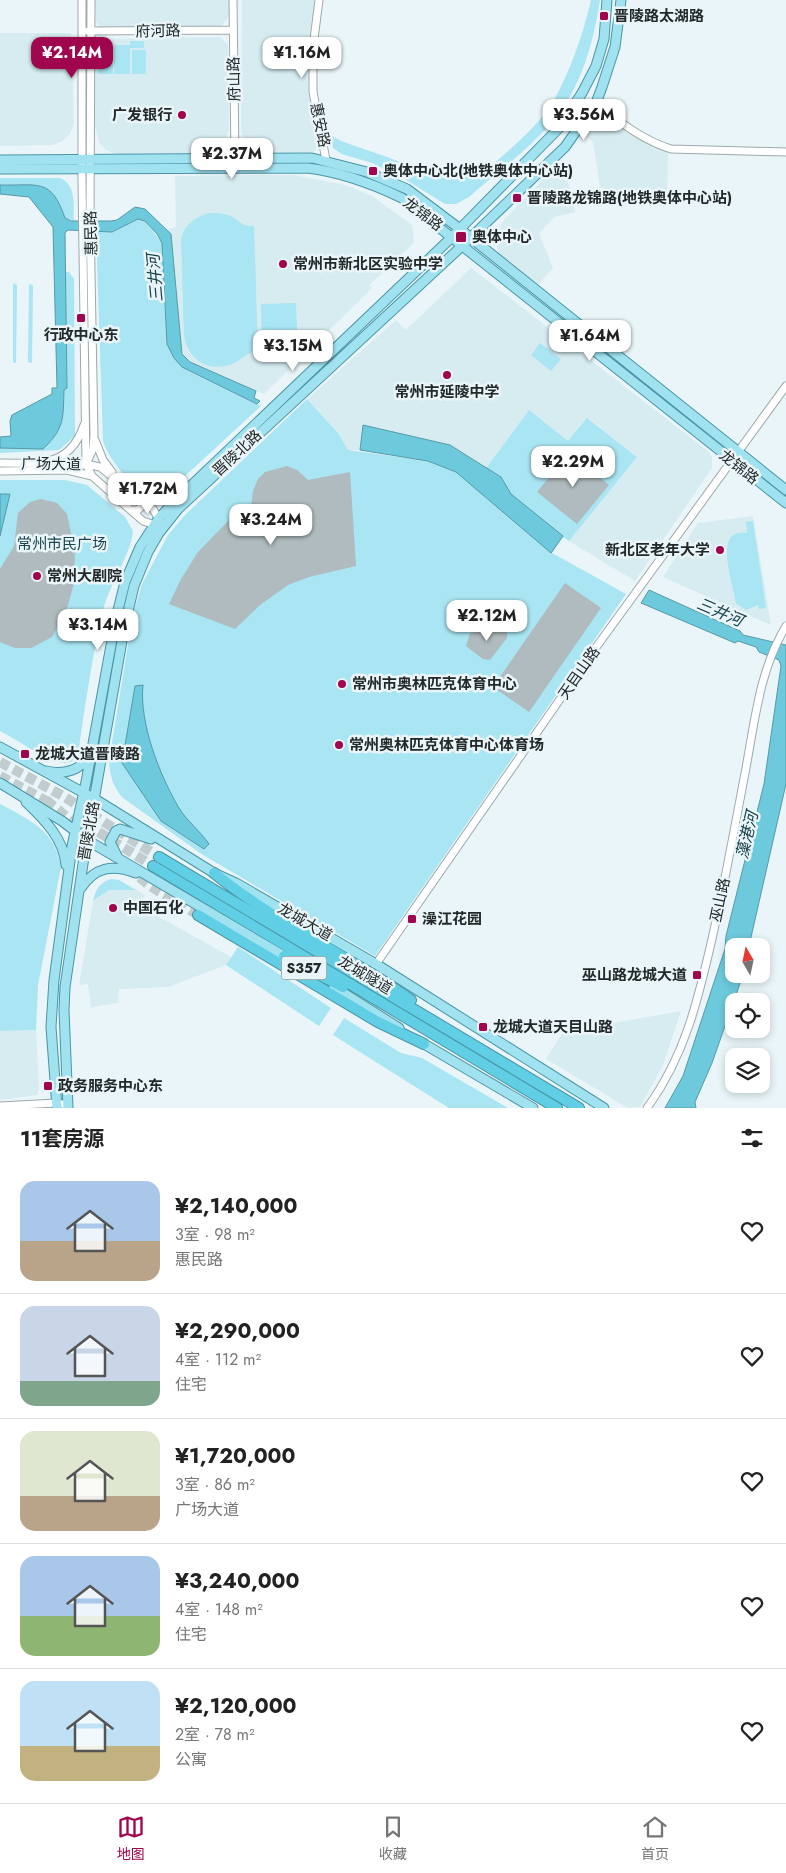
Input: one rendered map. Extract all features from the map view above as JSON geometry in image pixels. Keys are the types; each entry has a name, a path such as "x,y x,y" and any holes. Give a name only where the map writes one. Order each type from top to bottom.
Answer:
{"highway":[{"name":"龙城隧道","path":"159,857 513,1075"},
{"name":"龙城隧道","path":"153,866 513,1075"},
{"path":"214,873 239,894 378,977 557,1108"},
{"path":"198,914 378,1022 424,1044"},
{"path":"284,956 346,988 464,1059 513,1075 578,1108"}],"main road":[{"name":"晋陵北路","path":"62,1106 52,1016 68,883 76,830 116,618 125,582 140,547 159,524 460,229 560,127 582,93 596,66 604,39 608,0"},
{"name":"晋陵北路","path":"62,1106 64,1003 87,840 132,593 159,524 178,509 467,242 565,147 596,104 615,47 621,0"},
{"name":"龙锦路","path":"0,160 87,158 326,160 367,172 406,189 460,229 467,242 732,461 786,503"},
{"name":"龙锦路","path":"0,169 307,168 326,170 364,180 402,198 452,236 467,242 786,490"},
{"path":"37,769 54,773 78,768 86,759 94,736"},
{"name":"龙城大道","path":"0,747 94,799 214,873 236,883 376,964 604,1108"},
{"name":"S357","path":"0,783 11,788 76,830 87,840 284,956 424,1044 532,1108"},
{"path":"11,788 51,828 59,841 66,859 68,883"},
{"path":"120,858 114,854 110,842 116,831 120,829 172,848"},
{"path":"79,891 88,878 98,870 111,867 125,869 158,881"}],"street":[{"name":"惠民路","path":"82,0 87,158"},
{"name":"惠民路","path":"86,464 93,448 94,435 91,232 87,168 91,0"},
{"name":"府山路","path":"233,0 235,158"},
{"name":"惠安路","path":"319,0 313,47 313,92 326,160"},
{"name":"府河路","path":"82,32 233,30"},
{"path":"596,104 632,131 658,145 671,149 786,152"},
{"name":"惠民路","path":"87,168 82,232 86,464 92,476"},
{"name":"天目山路","path":"376,964 597,646 786,386"},
{"path":"39,463 64,455 74,446 80,436 86,418"},
{"path":"94,435 103,460 118,480"},
{"name":"广场大道","path":"0,463 86,464 100,466 154,510 159,524"},
{"path":"67,470 86,464"},
{"name":"广场大道","path":"0,471 67,470 92,476 143,521 159,524"},
{"path":"131,510 138,510 142,506 141,499"},
{"name":"巫山路","path":"647,1108 660,1090 695,1012 721,897 759,694 769,661 778,639 786,626"},
{"path":"0,1106 62,1106"}],"shaded area":[{"path":"95,0 230,0 229,16 221,26 101,28 96,22"},
{"path":"242,0 315,0 308,47 308,91 320,144 314,152 261,153 253,149 246,142 241,132"},
{"path":"0,33 71,33 74,123 70,134 61,142 53,145 0,146"},
{"path":"220,37 228,45 229,130 222,148 215,153 116,154 106,150 99,142 95,125 95,44 101,39"},
{"path":"601,113 629,134 655,149 668,153 667,203 624,204 600,187 593,142 583,133 594,115"},
{"path":"563,159 575,212 554,217 539,233 553,268 536,287 499,256 495,238 503,221"},
{"name":"常州市新北区实验中学","path":"294,175 345,185 372,196 412,225 414,243 369,285 372,288 264,394 190,362 182,354 171,234 168,229 176,227 175,176"},
{"path":"0,185 34,185 48,190 60,205 65,218 71,221 111,221 117,220 135,207 145,209 171,234 182,354 190,362 256,391 254,398 260,401 257,404 182,367 174,358 167,344 162,243 157,234 145,221 138,219 112,232 68,230 65,233 67,388 64,390 61,422 55,435 43,449 0,448 0,437 11,436 10,421 12,415 52,394 52,388 57,388 53,227 29,197 0,194"},
{"name":"常州市延陵中学","path":"471,268 708,451 712,458 712,468 635,581 569,541 637,457 588,418 568,441 529,410 487,467 450,445 364,425 360,450 348,450 338,433 307,399 396,320 406,330"},
{"path":"363,425 450,445 501,477 511,494 563,536 551,553 456,472 428,461 360,450"},
{"path":"0,494 10,494 0,536"},
{"name":"新北区老年大学","path":"753,516 771,625 663,577 698,523"},
{"path":"649,590 740,631 743,635 786,645 786,784 751,938 726,938 764,784 781,666 779,660 759,652 756,647 738,641 735,643 641,603"},
{"path":"143,685 144,716 152,749 179,808 209,844 204,849 161,821 122,763 135,686"},
{"path":"108,890 136,890 146,896 134,903 231,957 226,965 168,987 119,989 118,1003 91,1007 88,984 79,985 93,902"},
{"path":"725,949 725,983 740,983 737,993 725,993 725,1026 695,1102 696,1108 665,1108 683,1076"},
{"path":"681,1011 663,1065 640,1107 628,1108 546,1059 563,1032"},
{"path":"36,1030 39,1089 37,1095 0,1100 0,1031"}],"green space":[{"path":"591,0 600,0 594,33 578,81 570,96 542,133 469,197 456,204 445,204 403,178 372,163 342,154 333,148 330,135 341,141 423,172 438,166 490,167 516,144 548,110 576,52"},
{"path":"130,41 144,41 144,48 130,48 130,74 114,74 114,45 130,45"},
{"path":"113,44 113,74 98,74 97,45"},
{"path":"132,50 146,50 146,74 132,74"},
{"path":"0,178 60,178 72,190 74,221 65,218 60,205 48,190 33,185 0,185"},
{"path":"210,213 228,215 244,225 254,226 258,351 248,354 234,363 217,367 209,366 195,358 186,345 184,336 181,238 192,221"},
{"path":"138,219 145,221 162,243 167,344 182,367 261,406 171,489 155,494 148,493 139,488 126,477 114,462 103,441 96,230 112,232"},
{"path":"64,272 69,272 74,279 75,436 59,450 0,453 0,448 43,448 59,428 63,415 64,390 67,388"},
{"path":"13,283 17,285 16,363 13,362"},
{"path":"29,284 33,285 32,363 28,362"},
{"path":"296,303 298,354 262,355 261,304"},
{"path":"540,343 561,359 551,371 531,355"},
{"name":"常州市奥林匹克体育中心","path":"307,399 338,433 348,450 428,461 456,472 487,467 529,410 568,441 587,418 637,457 569,541 563,537 552,553 626,594 375,956 203,855 123,798 114,785 109,766 133,614 142,584 168,535 184,516"},
{"name":"常州市民广场","path":"0,480 65,480 87,485 125,517 133,531 129,548 103,610 92,664 78,754 74,760 68,763 49,758 0,731"},
{"path":"753,521 766,608 759,609 758,605 746,610 736,603 729,571 727,547 730,538 736,533 747,533 746,522"},
{"path":"0,804 31,821 47,835 58,854 61,867 38,985 36,1030 0,1031"},
{"path":"111,879 119,880 136,890 109,890 93,901 99,887"},
{"path":"238,947 331,1008 319,1026 226,965"},
{"path":"344,1018 401,1053 422,1058 508,1108 449,1108 333,1035"}],"building":[{"path":"569,453 609,485 577,524 537,492"},
{"path":"287,466 297,470 308,480 350,472 356,566 309,577 288,585 260,605 235,629 169,604 181,579 198,552 231,518 251,506 253,491 258,479 265,472"},
{"name":"常州大剧院","path":"41,499 57,503 67,514 75,552 74,583 67,609 52,637 31,648 15,648 0,642 0,569 14,546 18,513 30,502"},
{"path":"565,583 601,608 529,712 493,687"},
{"path":"503,628 507,630 507,638 490,660 483,659 466,646 470,633"}],"tunnel":[{"path":"0,762 63,796 159,857"},
{"path":"0,776 52,804"},
{"path":"46,800 94,839"},
{"path":"73,816 153,866"},
{"path":"128,868 150,886 198,915"}],"place":[{"name":"晋陵路太湖路","path":"604,16"},
{"name":"广发银行","path":"182,115"},
{"name":"奥体中心北(地铁奥体中心站)","path":"373,171"},
{"name":"晋陵路龙锦路(地铁奥体中心站)","path":"517,198"},
{"name":"奥体中心","path":"461,237"},
{"name":"常州市新北区实验中学","path":"283,264"},
{"name":"行政中心东","path":"81,318"},
{"name":"常州市延陵中学","path":"447,375"},
{"name":"新北区老年大学","path":"720,550"},
{"name":"常州大剧院","path":"37,576"},
{"name":"常州市奥林匹克体育中心","path":"342,684"},
{"name":"常州奥林匹克体育中心体育场","path":"339,745"},
{"name":"龙城大道晋陵路","path":"25,754"},
{"name":"中国石化","path":"113,908"},
{"name":"澡江花园","path":"412,919"},
{"name":"巫山路龙城大道","path":"697,975"},
{"name":"龙城大道天目山路","path":"483,1027"},
{"name":"政务服务中心东","path":"48,1086"}],"water label":[{"name":"三井河","path":"155,278"},
{"name":"三井河","path":"720,612"},
{"name":"藻港河","path":"747,835"}]}
